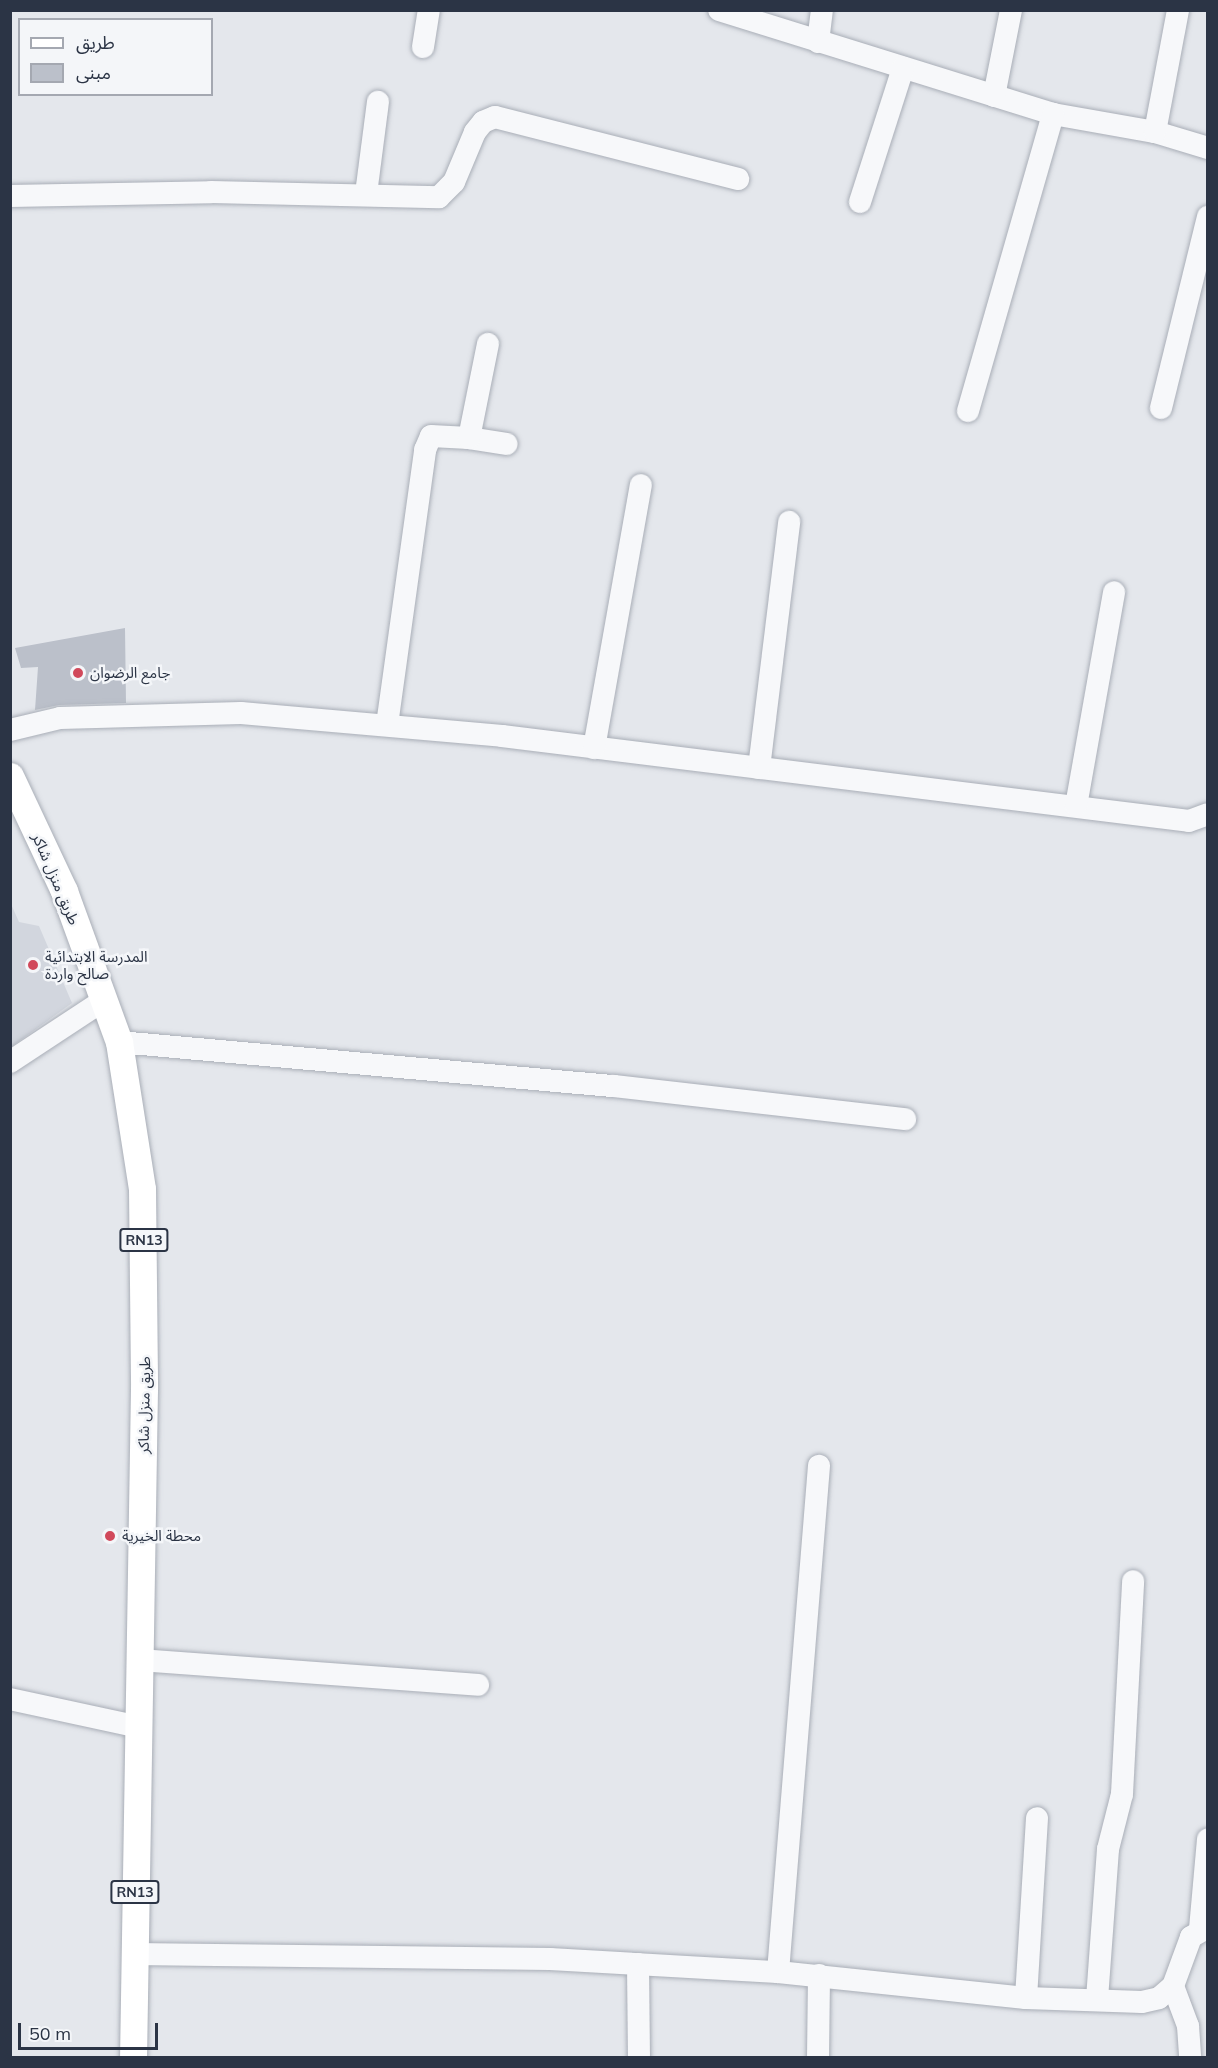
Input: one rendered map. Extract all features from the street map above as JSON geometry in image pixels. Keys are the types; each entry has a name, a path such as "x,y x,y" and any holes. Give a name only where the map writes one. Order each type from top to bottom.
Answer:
{"main road":[{"name":"طريق منزل شاكر","path":"10,776 64,891 119,1042 136,1139 145,1259 133,2058"}],"street":[{"path":"423,47 429,10"},
{"path":"719,10 1053,114 1155,132 1208,148"},
{"path":"818,42 822,10"},
{"path":"994,96 1011,10"},
{"path":"1155,132 1178,10"},
{"path":"860,202 903,68"},
{"path":"366,194 378,102"},
{"path":"968,411 1053,114"},
{"path":"10,196 211,192 439,197 454,182 474,132 483,122 495,117 738,179"},
{"path":"1161,408 1208,217"},
{"path":"469,438 488,344"},
{"path":"387,725 425,450 431,436 469,438 507,444"},
{"path":"594,748 641,485"},
{"path":"759,768 789,522"},
{"path":"1076,806 1114,592"},
{"path":"10,730 60,718 241,713 387,725 594,748 1189,821 1208,814"},
{"path":"10,1062 104,1000"},
{"path":"119,1042 614,1086 905,1119"},
{"path":"778,1972 819,1466"},
{"path":"1096,1999 1108,1849 1122,1794 1133,1581"},
{"path":"140,1660 478,1685"},
{"path":"10,1699 139,1727"},
{"path":"1026,1998 1037,1818"},
{"path":"133,1954 528,1959 778,1972 1026,1998 1142,2002 1159,1998 1173,1986 1183,1952 1204,1928 1208,1839"},
{"path":"638,1965 639,2058"},
{"path":"818,2058 819,1975"},
{"path":"1173,1986 1188,2026 1191,2058"}],"shaded area":[{"name":"المدرسة الابتدائية صالح واردة","path":"11,904 19,922 39,926 72,1003 11,1047"}],"building":[{"path":"125,628 126,703 59,705 35,710 38,667 21,668 15,648"}],"place":[{"name":"جامع الرضوان","path":"78,673"},
{"name":"المدرسة الابتدائية صالح واردة","path":"33,965"},
{"name":"محطة الخيرية","path":"110,1536"}]}
